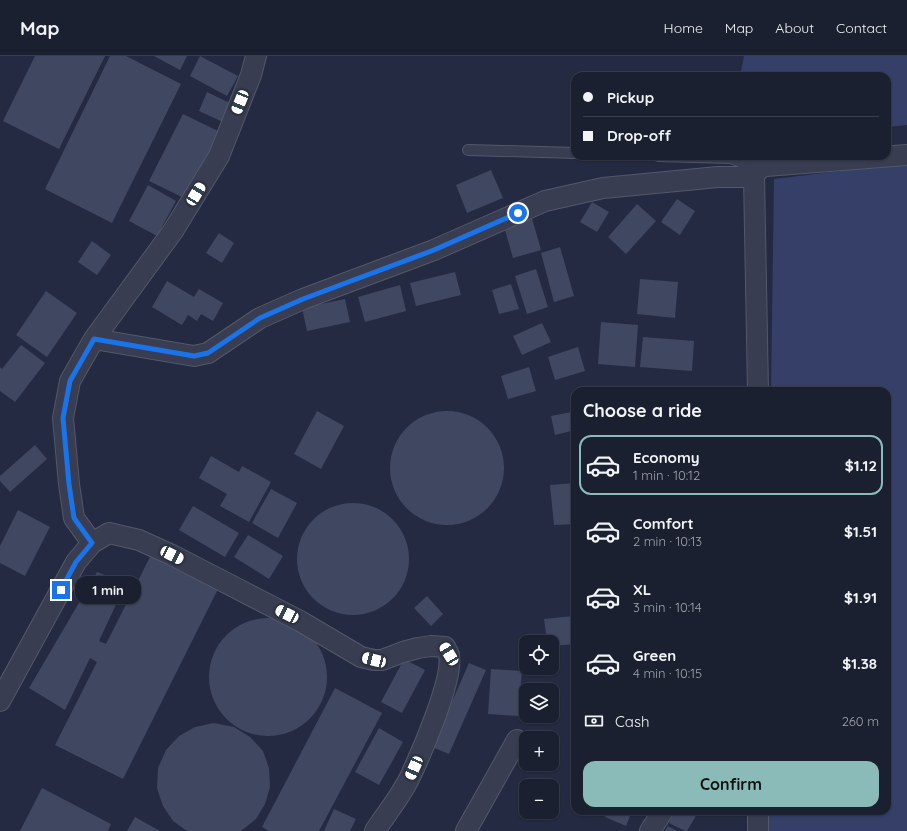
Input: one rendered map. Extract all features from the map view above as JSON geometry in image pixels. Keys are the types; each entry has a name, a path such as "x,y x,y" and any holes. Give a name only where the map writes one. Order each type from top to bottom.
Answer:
{"street":[{"path":"92,543 74,518 69,484 63,418 70,381 94,339 173,231 219,156 252,75 256,56"},
{"path":"891,156 907,155"},
{"path":"94,339 194,356 208,353 260,318 310,296 434,250 545,201 603,188 756,173 766,166 843,160"},
{"path":"756,173 758,387"},
{"path":"0,702 76,562 92,543 109,533 139,540 172,555 300,621 361,657 382,660 418,648 431,646 445,647 449,654 449,667 444,689 431,728 408,781 375,831"},
{"path":"466,831 517,740"},
{"path":"650,831 660,815"},
{"path":"758,815 758,831"}],"lane":[{"path":"468,150 571,154"},
{"path":"734,160 756,173"}],"water":[{"path":"744,56 907,56 907,125 891,127 891,72 741,72"},
{"path":"907,163 907,831 764,831 765,815 891,815 891,387 771,387 774,179"}],"building":[{"path":"35,56 105,56 59,149 3,121"},
{"path":"110,56 126,56 181,84 112,223 45,189"},
{"path":"154,56 187,56 180,70"},
{"path":"200,56 238,76 227,96 190,76"},
{"path":"207,92 234,105 225,123 199,111"},
{"path":"183,114 220,132 186,199 149,181"},
{"path":"491,170 503,198 467,213 456,185"},
{"path":"148,185 176,201 157,236 129,221"},
{"path":"677,199 695,211 680,235 661,222"},
{"path":"592,202 609,212 597,232 580,222"},
{"path":"637,204 656,221 626,254 608,237"},
{"path":"531,215 541,250 513,258 503,223"},
{"path":"219,233 234,243 222,263 206,253"},
{"path":"92,241 111,255 97,275 78,262"},
{"path":"560,247 574,296 554,302 541,253"},
{"path":"536,269 548,307 527,314 515,276"},
{"path":"455,272 461,295 416,306 410,283"},
{"path":"640,279 678,282 675,318 637,314"},
{"path":"167,281 194,297 199,289 223,303 213,321 201,314 197,321 188,315 182,325 152,307"},
{"path":"511,284 519,309 499,314 492,290"},
{"path":"400,285 406,311 365,322 358,297"},
{"path":"46,291 77,313 47,357 16,335"},
{"path":"345,299 350,322 307,331 302,308"},
{"path":"601,322 638,325 635,367 598,364"},
{"path":"542,323 551,342 522,355 513,336"},
{"path":"643,337 694,341 692,371 640,367"},
{"path":"21,345 45,363 15,402 0,391 0,367 2,369"},
{"path":"578,347 585,371 555,380 548,357"},
{"path":"529,367 536,391 508,399 501,376"},
{"path":"317,411 344,426 321,469 294,454"},
{"path":"447,411 469,415 488,427 500,446 504,468 500,490 488,509 469,521 447,525 425,521 406,509 394,490 390,468 394,446 406,427 425,415"},
{"path":"571,412 571,431 555,435 551,416"},
{"path":"35,445 47,459 10,492 0,481 0,476"},
{"path":"211,456 239,472 242,466 271,482 249,522 220,506 227,494 199,478"},
{"path":"571,483 571,524 554,525 550,485"},
{"path":"271,489 297,503 278,538 252,523"},
{"path":"353,503 364,504 374,508 384,513 392,520 399,528 404,538 408,548 408,570 404,580 399,590 392,598 384,605 374,610 364,614 353,615 342,614 332,610 322,605 314,598 307,590 302,580 298,570 297,559 298,548 302,538 307,528 314,520 322,513 332,508 342,504"},
{"path":"193,506 239,533 225,557 179,530"},
{"path":"18,510 50,527 25,576 0,563 0,546"},
{"path":"248,535 283,556 269,579 234,557"},
{"path":"151,555 218,589 123,779 55,745 97,662 90,658 65,710 29,688 97,572 126,583 99,641 106,644"},
{"path":"427,596 443,614 431,626 414,608"},
{"path":"571,616 571,644 559,645 559,635 546,635 544,619"},
{"path":"268,618 279,619 301,628 317,644 326,666 326,688 317,710 301,726 279,735 268,736 257,735 235,726 219,710 210,688 209,677 210,666 219,644 235,628 257,619"},
{"path":"404,659 425,670 402,713 381,702"},
{"path":"469,663 486,670 449,754 432,747"},
{"path":"491,669 519,671 519,675 522,675 521,683 519,683 518,716 488,714"},
{"path":"335,688 382,713 319,831 269,831 262,827"},
{"path":"214,723 234,727 250,737 263,751 269,768 270,787 265,804 256,819 241,831 187,831 173,821 163,806 157,788 158,768 166,750 179,736 195,727"},
{"path":"379,728 403,742 379,785 355,772"},
{"path":"42,788 111,824 108,831 20,831"},
{"path":"334,809 356,819 350,831 324,831"},
{"path":"606,815 630,815 626,826 605,817"},
{"path":"673,815 696,815 687,831 669,823"},
{"path":"135,817 160,831 127,831"},
{"path":"668,826 677,831 665,831"}],"route":[{"path":"61,590 76,562 92,543 74,518 69,484 63,418 70,381 94,339 174,354 194,356 208,353 260,318 303,299 434,250 518,213"}]}
